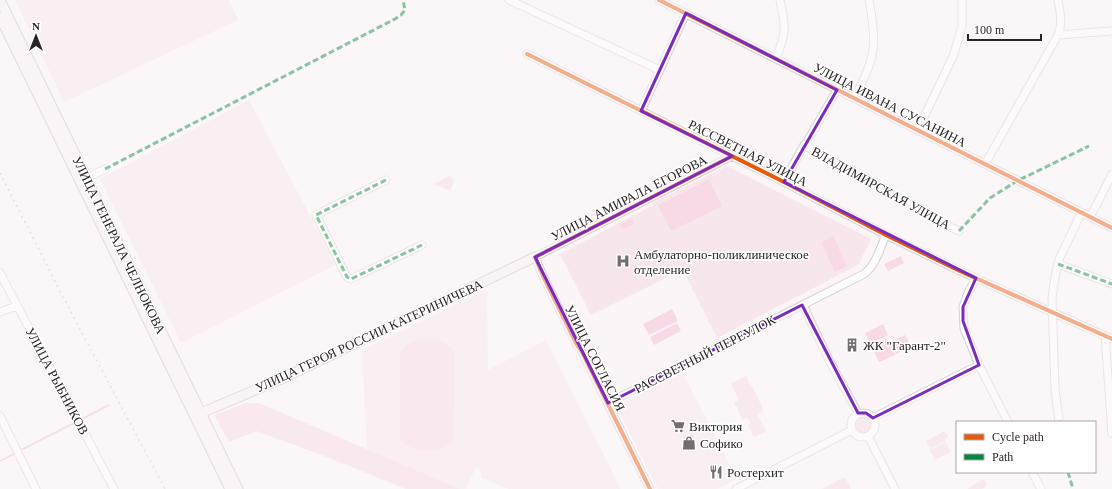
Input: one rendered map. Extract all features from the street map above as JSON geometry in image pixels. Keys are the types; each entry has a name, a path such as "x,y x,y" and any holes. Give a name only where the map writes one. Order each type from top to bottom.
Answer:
{"main road":[{"name":"УЛИЦА ГЕНЕРАЛА ЧЕЛНОКОВА","path":"0,0 238,489"},
{"name":"УЛИЦА ГЕНЕРАЛА ЧЕЛНОКОВА","path":"0,18 230,489"},
{"name":"УЛИЦА ГЕРОЯ РОССИИ КАТЕРИНИЧЕВА","path":"201,413 279,380 535,257"}],"street":[{"path":"509,0 660,70"},
{"path":"776,59 782,43 784,31 784,18 780,0"},
{"path":"854,98 862,84 873,50 874,38 869,0"},
{"path":"918,130 954,54 962,26 962,0"},
{"path":"985,164 1058,35 1061,27 1061,19 1058,0"},
{"name":"УЛИЦА ИВАНА СУСАНИНА","path":"664,1 1112,228"},
{"path":"641,111 686,13"},
{"path":"1058,35 1112,31"},
{"name":"РАССВЕТНАЯ УЛИЦА","path":"527,54 784,182 886,235 960,271 1052,312"},
{"path":"784,182 837,90"},
{"name":"ВЛАДИМИРСКАЯ УЛИЦА","path":"804,145 959,231"},
{"name":"УЛИЦА АМИРАЛА ЕГОРОВА","path":"535,257 732,156"},
{"path":"87,178 105,169"},
{"path":"1090,217 1112,174"},
{"path":"386,180 316,216 347,277 351,279 422,245"},
{"path":"1059,420 1054,389 1052,298 1056,271 1060,257 1081,213"},
{"name":"РАССВЕТНЫЙ ПЕРЕУЛОК","path":"608,403 868,271 874,264 886,235"},
{"name":"УЛИЦА СОГЛАСИЯ","path":"535,257 543,276 650,489"},
{"path":"1058,264 1112,284"},
{"name":"УЛИЦА РЫБНИКОВ","path":"0,273 114,489"},
{"path":"976,278 963,307 964,328 980,366 1008,421"},
{"path":"803,305 830,362 858,414"},
{"path":"0,312 17,306"},
{"path":"1052,312 1109,338 1112,433"},
{"path":"873,418 980,366"},
{"path":"866,413 873,418 875,424 874,429 868,436 859,436 852,430 850,425 851,420 855,415 866,413"},
{"path":"0,416 36,489"},
{"path":"736,489 852,430"},
{"path":"868,436 895,489"},
{"path":"1033,473 1041,489"}],"highlighted area":[{"path":"686,13 837,90 784,182 976,278 963,307 963,321 979,365 873,418 866,413 858,413 802,305 608,403 535,257 732,156 641,111"}],"shaded area":[{"path":"15,0 229,0 238,20 64,102"},
{"path":"249,100 336,265 181,343 100,179"},
{"path":"727,166 871,239 858,265 717,338 682,270 591,315 560,254 653,205 652,203"},
{"path":"451,175 454,181 450,191 434,184"},
{"path":"709,179 722,206 671,231 658,205"},
{"path":"632,219 634,224 623,229 620,225"},
{"path":"833,236 847,266 835,272 821,242"},
{"path":"901,256 904,263 888,271 884,264"},
{"path":"487,289 488,370 546,340 621,489 509,489 482,478 480,469 476,467 466,489 460,489 367,450 362,350"},
{"path":"672,309 678,321 649,335 643,324"},
{"path":"677,323 681,331 654,345 650,337"},
{"path":"883,324 888,335 871,344 865,333"},
{"path":"905,335 911,346 896,354 890,342"},
{"path":"886,338 895,355 879,362 871,346"},
{"path":"423,339 441,342 455,352 454,441 448,446 434,451 413,448 400,440 400,352 407,344"},
{"path":"683,373 737,479 717,489 658,489 616,406"},
{"path":"746,376 764,410 757,414 766,431 754,437 748,425 751,424 748,418 743,420 734,402 739,400 731,384"},
{"path":"246,403 259,403 460,489 406,489 327,457 256,431 229,442 214,415"},
{"path":"860,417 866,417 871,422 869,431 866,433 860,433 855,428 855,422"},
{"path":"945,431 948,437 945,441 930,449 926,441"},
{"path":"946,442 951,452 935,460 930,450"},
{"path":"845,477 851,489 822,489"},
{"path":"984,479 987,486 982,489 968,489 968,488"}],"waterway":[{"path":"80,420 109,405"},
{"path":"19,451 76,422"},
{"path":"0,461 16,453"}],"railway":[{"path":"0,173 63,297 165,489"}],"marked path":[{"path":"105,169 395,19 405,10 403,0"},
{"path":"959,231 990,198 1017,181 1089,146"},
{"path":"386,180 316,215 347,277 351,279 422,245"},
{"path":"1058,264 1112,284"},
{"path":"1068,473 1073,489"}],"cycle path":[{"path":"659,0 1112,228"},
{"path":"527,54 784,182 886,235 960,271 1112,339"},
{"path":"650,489 582,352 577,345 535,257 732,156"}],"place":[{"name":"Амбулаторно-поликлиническое отделение","path":"623,261"},
{"name":"ЖК \"Гарант-2\"","path":"852,345"},
{"name":"Виктория","path":"678,426"},
{"name":"Софико","path":"689,443"},
{"name":"Ростерхит","path":"716,472"}]}
